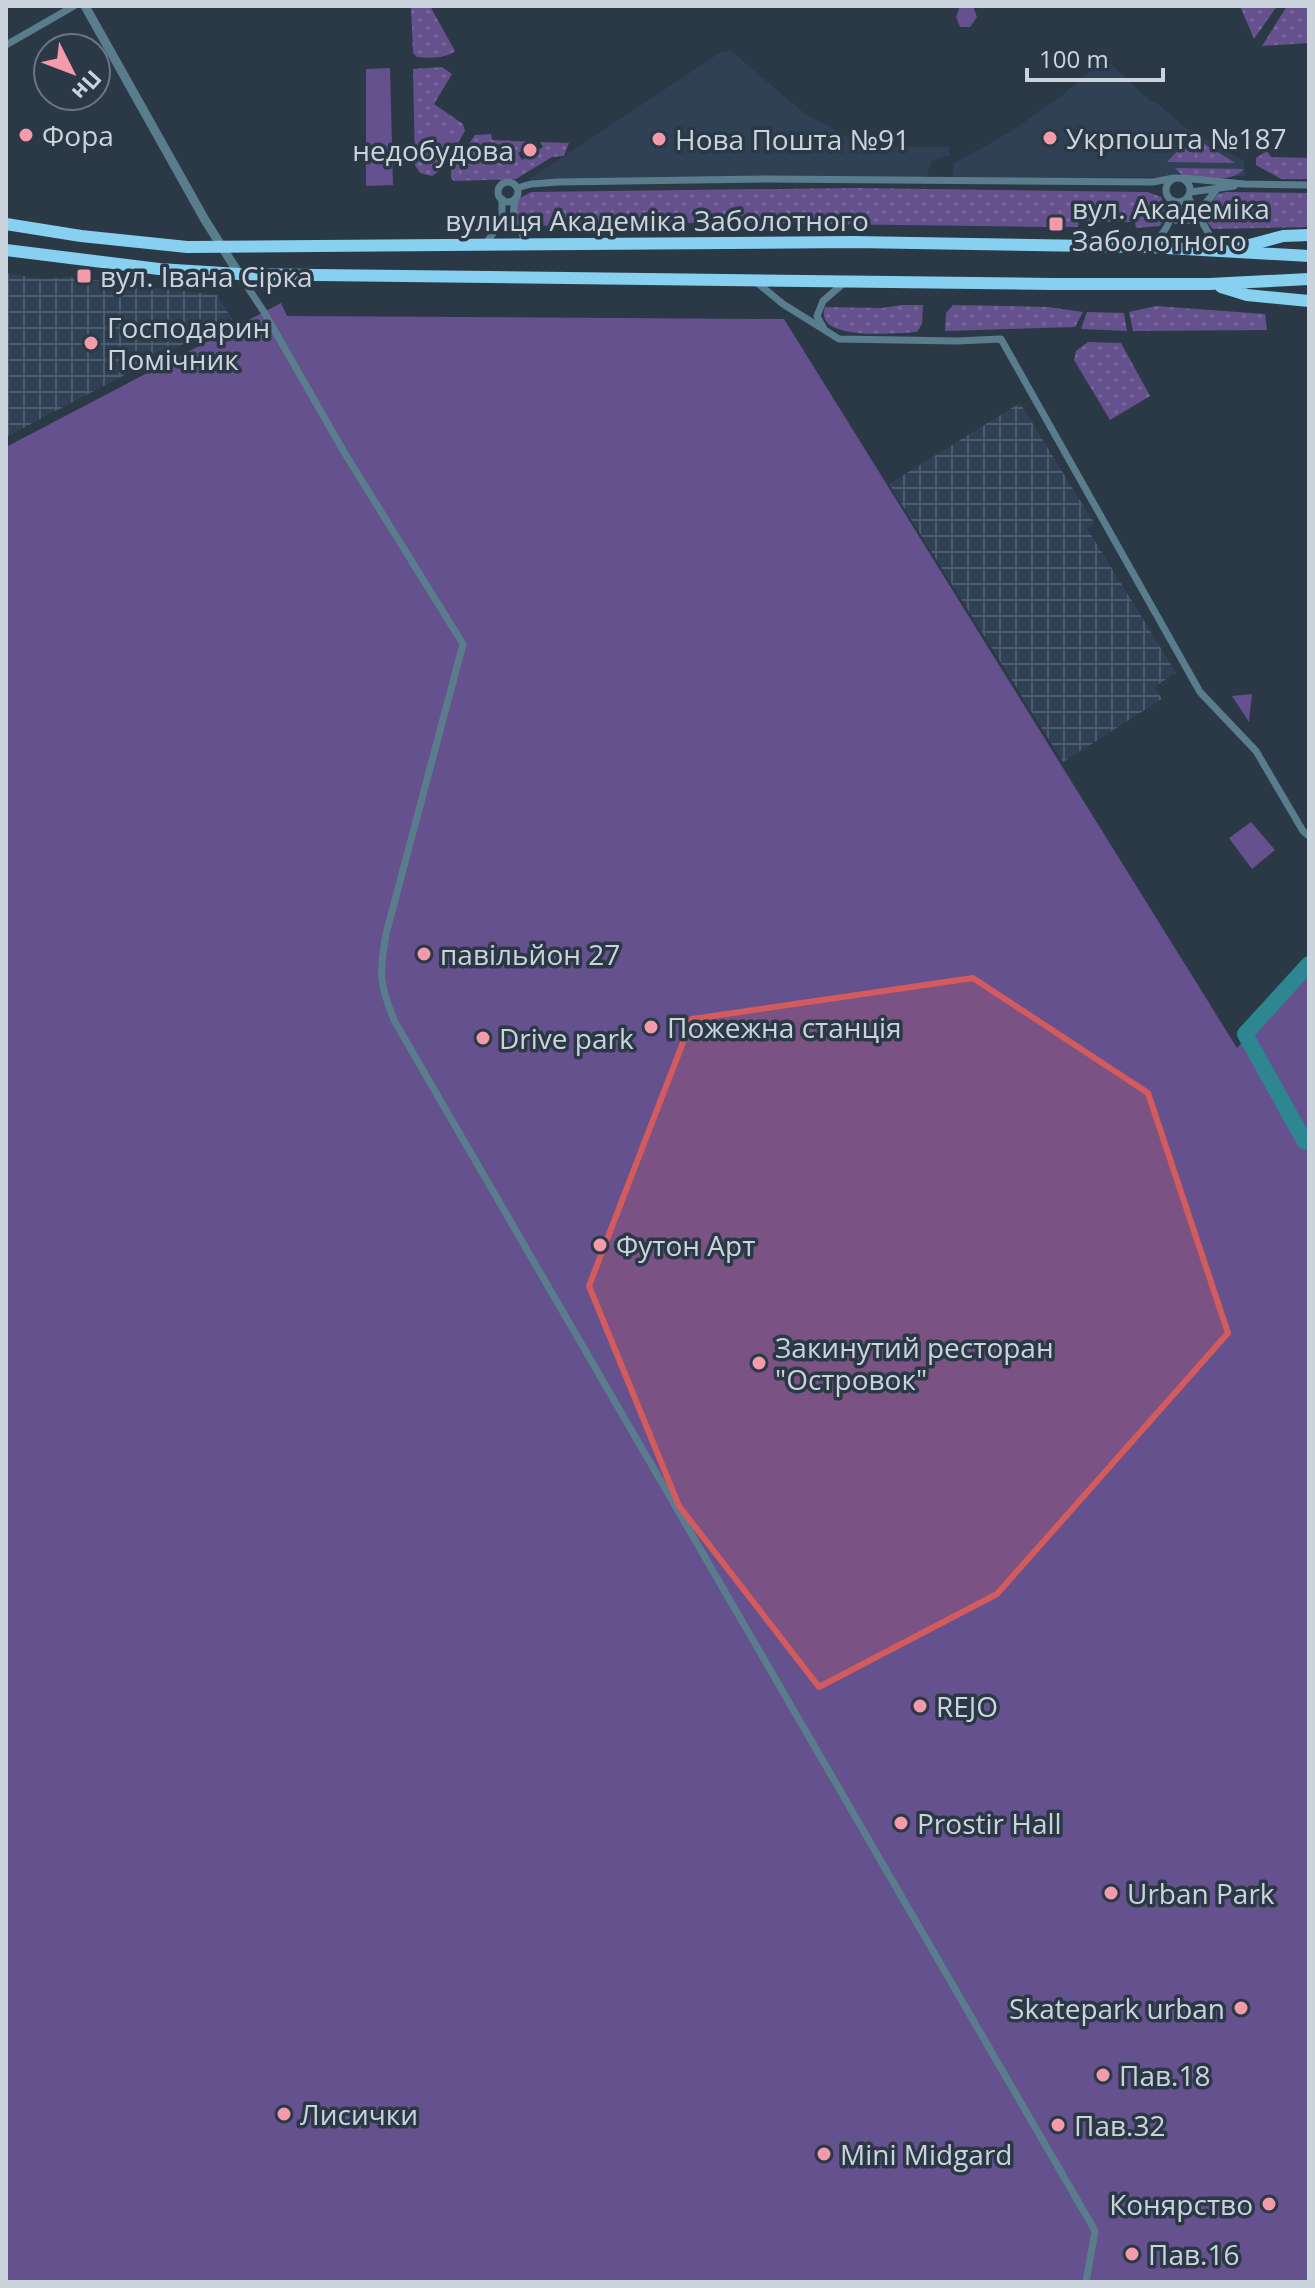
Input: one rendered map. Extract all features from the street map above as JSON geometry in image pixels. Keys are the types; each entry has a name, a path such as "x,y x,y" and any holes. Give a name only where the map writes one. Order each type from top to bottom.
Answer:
{"highway":[{"name":"вулиця Академіка Заболотного","path":"6,224 151,244 222,247 854,242 1149,247 1309,256"},
{"path":"1224,250 1283,236 1309,235"},
{"name":"вулиця Академіка Заболотного","path":"6,250 159,269 239,274 1210,284 1309,279"},
{"path":"1210,284 1247,295 1309,301"}],"street":[{"path":"6,45 74,6"},
{"path":"85,6 222,247 463,644 386,934 380,967 381,988 387,1004 779,1690 1095,2231 1086,2282"},
{"path":"1166,191 1168,183 1178,178"},
{"path":"1178,178 1190,185 1190,194 1202,220 1224,250"},
{"path":"515,198 507,202 502,199 498,194 501,185 510,183 517,188 558,182 767,179 1153,182 1178,178 1244,184 1309,185"},
{"path":"1149,247 1167,228 1173,211 1166,191 1153,182"},
{"path":"1171,200 1181,202 1190,194 1244,184"},
{"path":"517,188 513,216 527,244"},
{"path":"1202,220 1204,205 1218,188"},
{"path":"485,245 502,219 502,199"},
{"path":"753,279 783,304 828,334 848,341 1001,339 1200,692 1256,751 1303,831 1309,836"},
{"path":"828,334 817,316 818,311 830,293 849,280"}],"highlighted area":[{"path":"973,978 1148,1093 1228,1333 997,1594 819,1687 679,1506 589,1286 692,1019"}],"shaded area":[{"path":"411,6 430,6 455,51 432,58 417,57 413,53"},
{"path":"960,6 973,6 977,17 970,27 960,27 956,17"},
{"path":"1240,6 1277,6 1254,39"},
{"path":"1287,6 1309,6 1309,43 1262,46"},
{"path":"731,51 804,113 866,147 949,147 950,155 932,160 926,178 530,179 721,52"},
{"path":"1102,62 1111,64 1149,100 1186,128 1244,161 1246,176 953,179 953,164 1010,132 1060,97"},
{"path":"442,67 452,74 434,104 463,124 465,131 442,169 432,176 420,173 415,165 413,69"},
{"path":"390,68 393,185 366,186 366,69"},
{"path":"432,126 443,131 451,143 446,160 427,150 424,135"},
{"path":"491,134 492,140 535,142 518,153 522,160 543,147 540,142 569,143 564,156 552,157 516,179 454,181 451,170 475,135"},
{"path":"1192,136 1235,163 1167,162"},
{"path":"1267,151 1271,157 1309,158 1309,179 1281,179 1256,165 1256,158"},
{"path":"1175,168 1244,169 1232,177 1215,178 1183,176"},
{"path":"854,188 1148,192 1161,197 1167,213 1160,226 1136,228 1135,222 1079,222 1078,227 1065,227 1065,221 1048,221 1048,227 749,223 748,217 695,216 695,223 527,226 518,221 515,214 518,199 531,192"},
{"path":"1309,193 1309,227 1213,229 1207,222 1205,209 1218,194"},
{"path":"1190,203 1196,224 1174,224 1176,207"},
{"path":"6,273 41,279 68,277 217,295 232,319 6,437"},
{"path":"281,303 287,316 784,319 1237,1048 1309,970 1309,2282 6,2282 6,447"},
{"path":"923,305 922,324 917,332 877,334 844,331 831,326 824,318 825,307 882,308"},
{"path":"953,305 1048,307 1083,312 1075,327 945,331 946,313"},
{"path":"1156,306 1265,314 1267,330 1133,331 1129,312"},
{"path":"1087,312 1124,313 1127,331 1081,329"},
{"path":"1088,342 1121,343 1150,396 1110,420 1074,360 1076,351"},
{"path":"1020,403 1094,523 1087,528 1176,673 1154,687 1162,699 1063,762 889,484"},
{"path":"1252,694 1249,722 1232,696"},
{"path":"1251,822 1275,850 1252,869 1229,838"}],"waterway":[{"path":"1305,1142 1245,1034 1309,964"}],"place":[{"name":"Фора","path":"26,135"},
{"name":"Укрпошта №187","path":"1050,138"},
{"name":"Нова Пошта №91","path":"659,139"},
{"name":"недобудова","path":"530,150"},
{"name":"вул. Академіка Заболотного","path":"1056,224"},
{"name":"вул. Івана Сірка","path":"84,276"},
{"name":"Господарин Помічник","path":"91,343"},
{"name":"павільйон 27","path":"424,954"},
{"name":"Пожежна станція","path":"651,1027"},
{"name":"Drive park","path":"483,1038"},
{"name":"Футон Арт","path":"600,1245"},
{"name":"Закинутий ресторан \"Островок\"","path":"759,1363"},
{"name":"REJO","path":"920,1706"},
{"name":"Prostir Hall","path":"901,1823"},
{"name":"Urban Park","path":"1111,1893"},
{"name":"Skatepark urban","path":"1241,2008"},
{"name":"Пав.18","path":"1103,2075"},
{"name":"Лисички","path":"284,2114"},
{"name":"Пав.32","path":"1058,2125"},
{"name":"Mini Midgard","path":"824,2154"},
{"name":"Конярство","path":"1269,2204"},
{"name":"Пав.16","path":"1132,2254"}]}
